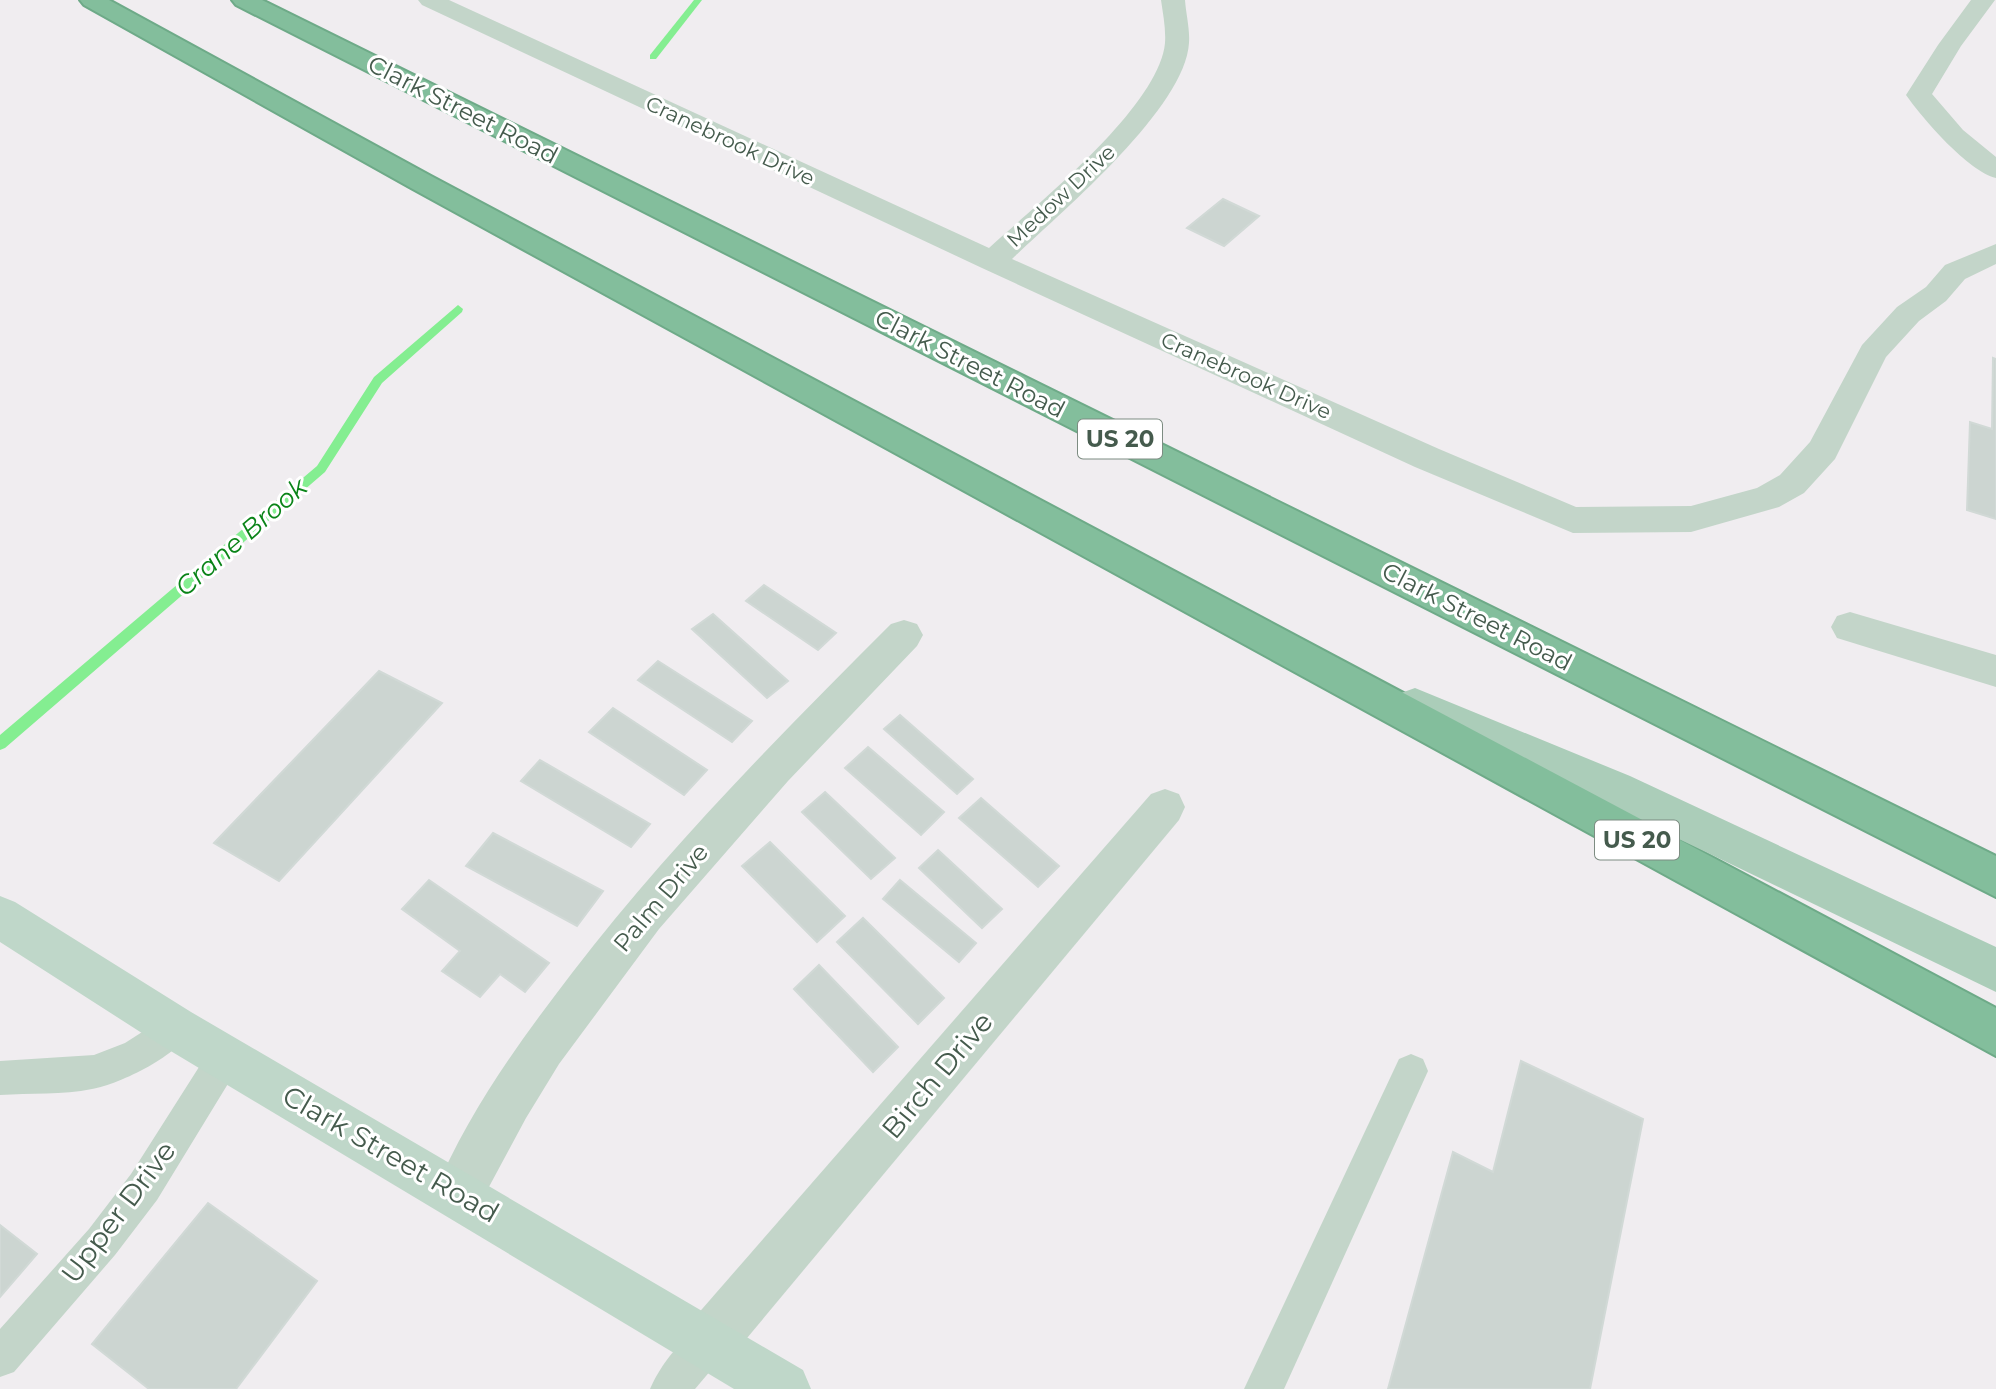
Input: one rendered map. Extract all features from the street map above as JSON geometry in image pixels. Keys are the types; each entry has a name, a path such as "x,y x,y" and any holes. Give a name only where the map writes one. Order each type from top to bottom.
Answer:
{"highway":[{"name":"US 20","path":"92,0 1278,647 1996,1033"},
{"name":"Clark Street Road","path":"244,0 1996,877"}],"main road":[{"path":"1278,647 1616,789 1996,970"}],"street":[{"name":"Cranebrook Drive","path":"429,0 992,261 1427,458 1573,520 1691,519 1767,498 1791,484 1823,450 1873,352 1908,314 1936,294 1955,272 1996,253"},
{"name":"Medow Drive","path":"992,261 1107,155 1147,106 1170,68 1177,43 1173,0"},
{"path":"1983,0 1950,45 1919,95 1954,136 1996,170"},
{"path":"1850,627 1996,671"},
{"name":"Palm Drive","path":"459,1194 509,1101 543,1048 644,914 774,768 904,635"},
{"name":"Birch Drive","path":"708,1343 1166,807"},
{"name":"Clark Street Road","path":"0,916 175,1028 784,1389"}],"lane":[{"path":"0,1078 94,1072 136,1055 175,1028"},
{"name":"Upper Drive","path":"0,1358 102,1242 144,1187 225,1057"},
{"path":"1264,1389 1410,1071"},
{"path":"670,1389 708,1343"}],"building":[{"path":"1223,199 1259,216 1224,246 1187,228"},
{"path":"1993,358 1996,359 1996,519 1967,510 1970,422 1992,429"},
{"path":"764,585 836,633 818,650 746,601"},
{"path":"713,614 788,681 767,698 692,629"},
{"path":"658,661 752,721 732,742 638,680"},
{"path":"379,671 442,703 279,881 214,843"},
{"path":"613,708 707,770 684,795 589,732"},
{"path":"900,715 973,779 957,794 884,729"},
{"path":"868,747 944,812 921,835 845,768"},
{"path":"540,760 650,824 631,847 521,781"},
{"path":"825,792 895,858 871,879 802,812"},
{"path":"981,798 1059,866 1038,887 959,818"},
{"path":"493,833 603,891 577,926 466,866"},
{"path":"770,842 845,916 817,942 742,866"},
{"path":"938,850 1002,909 982,928 919,868"},
{"path":"429,880 549,963 525,992 500,974 480,997 442,971 460,951 402,909"},
{"path":"900,880 976,943 959,962 883,899"},
{"path":"863,918 944,998 918,1024 837,942"},
{"path":"819,965 898,1047 873,1072 794,989"},
{"path":"1521,1061 1643,1119 1590,1389 1388,1389 1453,1152 1493,1172"},
{"path":"208,1203 317,1281 236,1389 149,1389 92,1344"},
{"path":"0,1225 37,1254 0,1297"}],"waterway":[{"path":"653,57 698,0"},
{"name":"Crane Brook","path":"0,744 321,469 378,380 458,309"}]}
